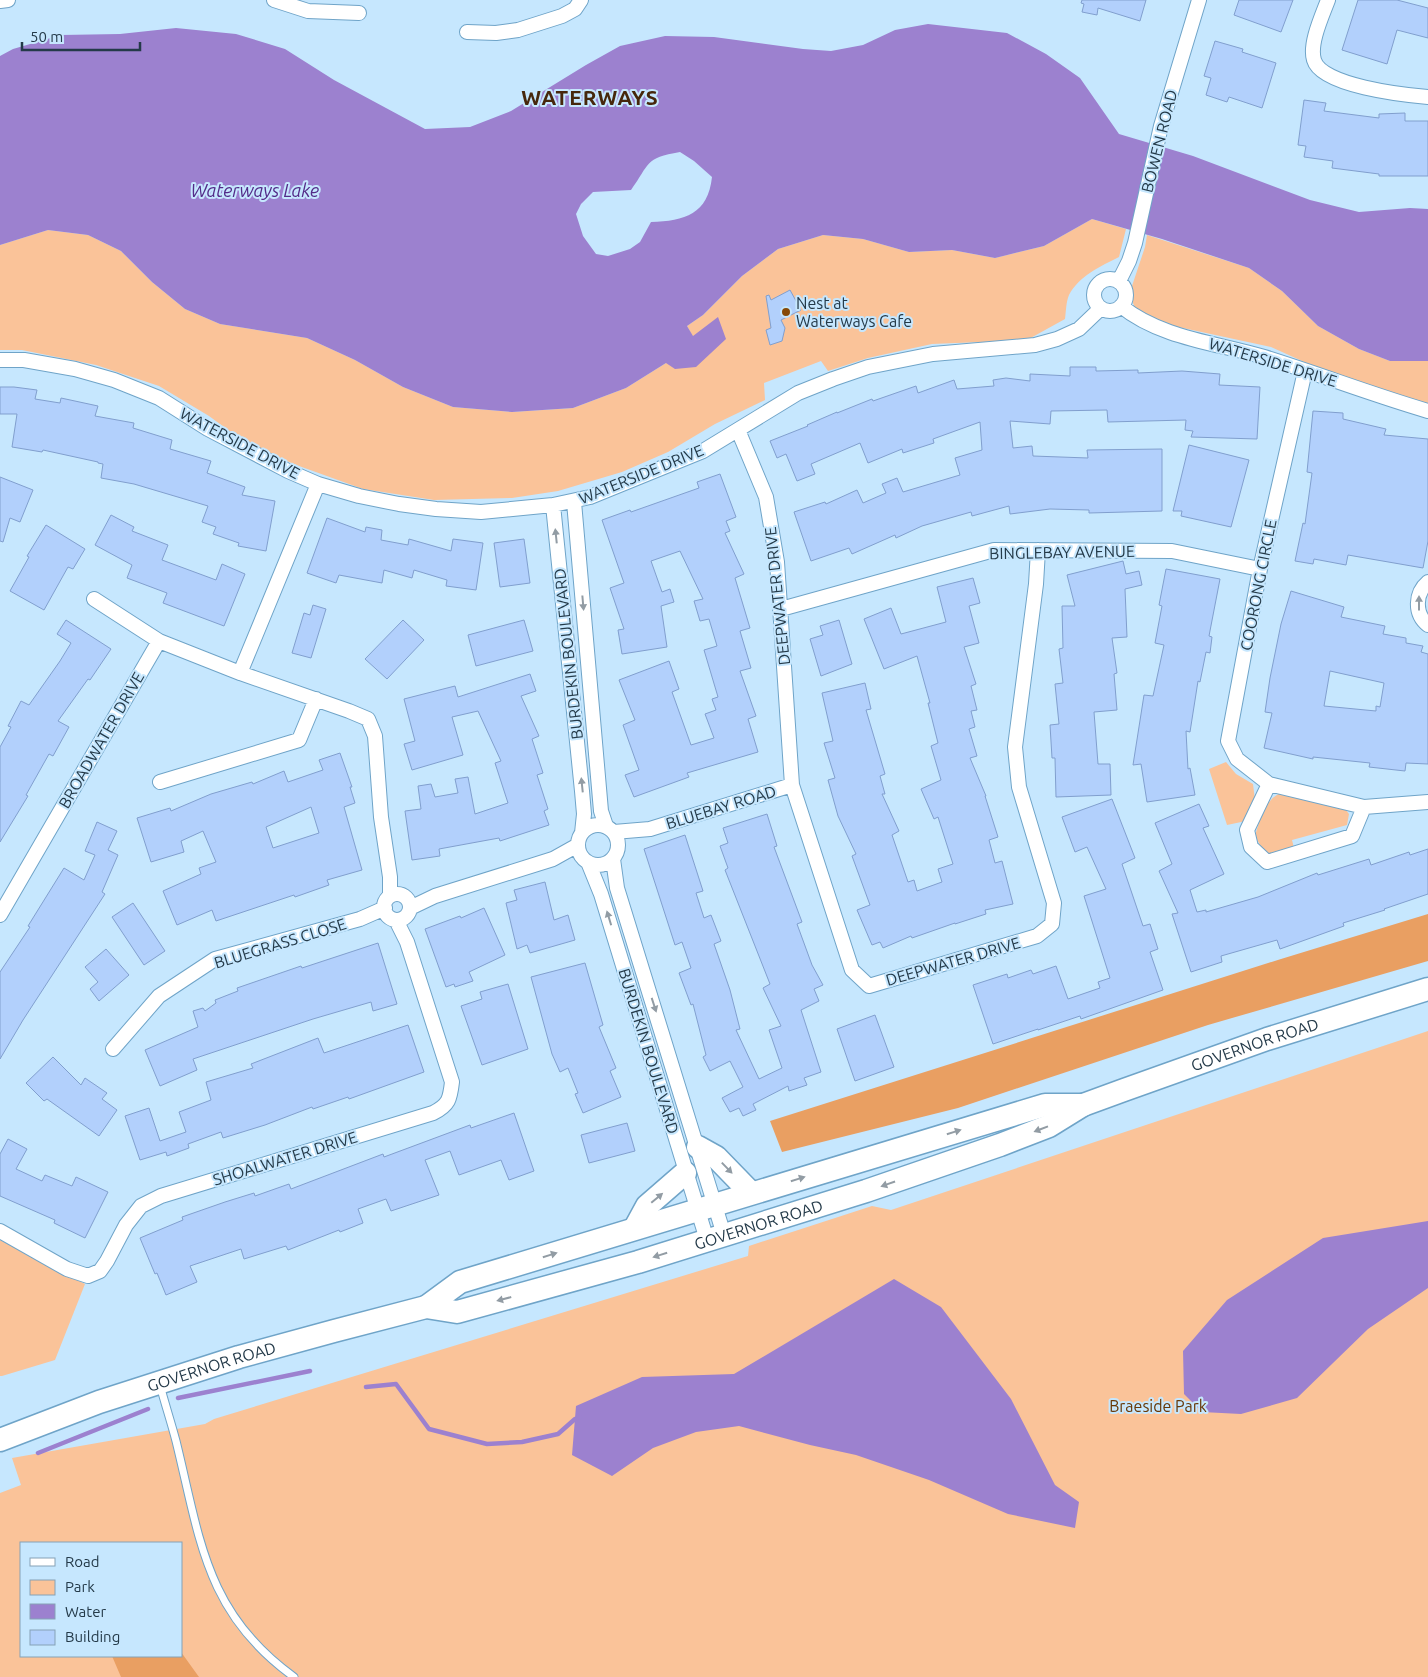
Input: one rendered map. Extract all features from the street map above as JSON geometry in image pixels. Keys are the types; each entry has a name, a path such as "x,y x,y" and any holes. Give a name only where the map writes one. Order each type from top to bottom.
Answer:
{"main road":[{"name":"GOVERNOR ROAD","path":"0,1440 99,1402 239,1357 426,1308 457,1312 619,1267 866,1191 1000,1145 1049,1126 1083,1105 1267,1039 1428,989"},
{"name":"GOVERNOR ROAD","path":"426,1308 460,1282 1044,1105 1083,1105"},
{"path":"698,1147 716,1157 751,1193"},
{"path":"636,1228 647,1206 685,1173"}],"street":[{"path":"0,1 8,0"},
{"path":"274,0 308,11 359,13"},
{"path":"467,32 496,33 518,30 562,16 575,9 581,0"},
{"name":"BOWEN ROAD","path":"1118,281 1129,261 1135,243 1161,126 1199,0"},
{"path":"1328,0 1313,45 1314,61 1317,68 1334,78 1372,90 1428,97"},
{"path":"1108,279 1118,281 1124,287 1125,292 1125,298 1121,306 1111,310 1101,308 1094,299 1098,284 1108,279"},
{"name":"WATERSIDE DRIVE","path":"1121,306 1135,318 1165,330 1263,357 1428,411"},
{"name":"WATERSIDE DRIVE","path":"0,360 24,360 75,369 114,380 159,398 208,429 288,471 318,484 359,496 436,509 481,512 574,502 617,487 703,451 798,393 859,370 933,354 1035,345 1057,339 1079,329 1101,308"},
{"name":"COORONG CIRCLE","path":"1305,371 1260,569 1228,741 1237,759 1270,784 1364,807 1428,802"},
{"name":"DEEPWATER DRIVE","path":"738,430 766,497 777,562 792,785 852,970 868,986 1037,936 1052,924 1054,903 1019,787 1015,746 1036,584 1038,550"},
{"path":"240,673 318,484"},
{"name":"BURDEKIN BOULEVARD","path":"574,502 601,811 610,829"},
{"name":"BURDEKIN BOULEVARD","path":"553,505 582,791 584,814 583,850 601,894 685,1173 706,1207"},
{"name":"BINGLEBAY AVENUE","path":"781,609 994,550 1172,551 1260,569"},
{"path":"1428,582 1422,588 1418,598 1418,607 1420,615 1428,625"},
{"path":"94,599 158,641 368,719 375,736 381,817 390,877 398,907"},
{"name":"BROADWATER DRIVE","path":"0,915 158,641"},
{"path":"160,782 299,740 316,699"},
{"path":"1270,784 1247,830 1251,847 1267,862 1352,836 1364,807"},
{"name":"BLUEBAY ROAD","path":"610,829 650,829 792,785"},
{"path":"593,826 610,829 617,837 615,853 601,865 583,850 593,826"},
{"name":"BLUEBAY ROAD","path":"615,853 650,829"},
{"name":"BLUEGRASS CLOSE","path":"113,1049 160,996 216,959 360,919 583,850"},
{"name":"BURDEKIN BOULEVARD","path":"615,853 617,888 698,1147 706,1207 715,1238"},
{"name":"SHOALWATER DRIVE","path":"0,1231 68,1269 88,1276 100,1271 108,1261 126,1225 141,1206 161,1196 433,1114 444,1108 450,1097 452,1082 398,907"}],"lane":[{"path":"160,1382 176,1439 198,1536 211,1575 234,1618 250,1639 267,1656 294,1677"}],"green space":[{"path":"1092,219 1126,229 1119,257 1091,272 1078,282 1069,295 1065,319 1027,340 932,344 868,358 828,371 821,361 764,383 765,400 715,424 668,452 622,472 558,491 512,498 434,500 363,489 250,446 209,416 159,386 96,365 22,350 0,350 0,245 48,230 88,235 121,251 152,282 185,309 220,324 307,338 355,360 403,387 453,407 512,412 573,408 626,388 666,363 693,337 687,326 703,315 742,276 778,249 823,235 863,239 909,252 952,250 995,258 1044,246"},
{"path":"1147,235 1249,268 1282,291 1318,326 1359,349 1390,361 1428,361 1428,404 1322,370 1271,347 1169,325 1149,318 1136,310 1133,303 1132,286"},
{"path":"1226,762 1236,774 1253,784 1255,800 1246,821 1227,825 1209,769"},
{"path":"1283,792 1342,805 1349,814 1347,825 1292,840 1294,848 1273,855 1264,852 1255,836 1259,823 1268,804"},
{"name":"Braeside Park","path":"1428,1031 1428,1677 0,1677 0,1493 21,1485 12,1458 205,1424 214,1419 748,1256 749,1246 872,1206 891,1210"},
{"path":"0,1240 85,1284 55,1360 2,1376 0,1376"}],"shaded area":[{"path":"1428,914 1428,961 1208,1025 958,1108 782,1152 770,1121 1281,959"},
{"path":"182,1653 199,1677 121,1677 112,1657 182,1657"}],"water":[{"name":"Waterways Lake","path":"928,24 1007,33 1046,54 1080,78 1119,134 1193,156 1310,200 1359,212 1410,208 1428,209 1428,361 1390,361 1359,349 1318,326 1282,291 1249,268 1162,239 1092,219 1044,246 995,258 952,250 909,252 863,239 823,235 778,249 742,276 703,315 687,326 693,336 718,317 726,339 696,367 675,369 666,363 626,388 573,408 512,412 453,407 403,387 355,360 307,338 220,324 185,309 152,282 121,251 88,235 48,230 0,245 0,56 13,49 61,35 120,34 176,28 236,34 285,49 334,80 425,129 470,127 511,111 620,46 665,36 714,37 831,51 863,45 895,30","holes":["680,152 694,161 712,177 710,190 706,200 700,207 684,217 651,222 640,242 630,249 608,256 596,254 583,236 576,214 581,204 593,192 631,190 649,163 668,154"]},
{"path":"1428,1221 1428,1288 1368,1329 1297,1398 1241,1414 1202,1412 1184,1394 1183,1351 1227,1300 1323,1238"},
{"path":"894,1279 941,1307 1011,1399 1055,1485 1079,1502 1075,1528 1008,1514 929,1480 856,1455 739,1426 696,1432 653,1448 612,1476 572,1455 576,1406 642,1377 734,1374"}],"building":[{"path":"1082,0 1146,0 1140,21 1098,8 1097,15 1082,12 1084,4 1081,3"},
{"path":"1239,0 1293,0 1281,32 1234,15"},
{"path":"1358,0 1397,0 1428,8 1428,38 1397,30 1387,64 1342,50"},
{"path":"1215,41 1243,49 1242,52 1276,63 1262,108 1229,97 1227,102 1206,95 1211,78 1204,76"},
{"path":"1304,100 1326,103 1324,111 1379,118 1379,114 1405,113 1405,121 1428,121 1428,176 1379,176 1379,174 1332,168 1333,161 1304,157 1306,146 1298,145"},
{"path":"790,290 801,310 781,320 785,328 782,341 770,345 766,330 771,328 766,296 769,295 771,300"},
{"path":"1070,367 1096,367 1096,371 1138,370 1138,373 1182,371 1220,374 1219,385 1260,387 1257,439 1191,437 1193,431 1185,430 1186,420 1108,422 1107,410 1051,411 1050,424 1010,421 1013,448 1032,446 1033,456 1088,458 1087,450 1162,449 1162,511 1089,513 1089,510 1050,509 1010,514 1009,506 972,516 971,512 922,526 896,538 895,535 852,554 849,548 811,561 794,512 825,502 826,504 857,490 863,503 886,493 882,484 897,478 903,492 960,475 955,458 982,450 980,422 933,439 934,443 903,453 902,449 868,463 860,443 811,464 815,474 797,481 786,454 777,458 770,441 837,412 916,386 918,393 954,380 957,389 994,386 993,380 1006,378 1030,381 1030,374 1070,376"},
{"path":"0,387 37,390 35,399 60,403 61,398 98,406 95,416 134,423 133,428 172,440 170,449 211,461 207,473 245,487 242,495 275,501 266,551 238,546 239,543 213,534 216,527 202,522 208,506 134,484 101,478 103,464 98,462 43,450 42,452 12,447 17,414 0,414"},
{"path":"1313,411 1343,413 1343,419 1386,429 1384,435 1428,439 1428,541 1423,568 1348,555 1346,565 1314,559 1313,564 1295,561 1303,523 1305,524 1312,473 1307,472"},
{"path":"1189,445 1249,460 1231,527 1181,516 1182,511 1173,511"},
{"path":"720,474 736,517 726,521 730,531 725,533 744,574 735,578 750,628 740,631 751,668 740,671 756,716 748,719 758,752 687,773 689,777 634,797 625,775 639,770 623,725 635,720 619,680 669,661 679,689 672,692 691,745 714,738 705,714 716,710 712,699 718,697 704,650 717,646 709,619 700,621 694,601 703,599 680,551 651,561 662,592 670,589 674,602 661,606 667,647 622,654 618,630 624,629 610,588 624,583 602,520 699,488 697,482"},
{"path":"0,477 33,490 20,522 10,518 3,542 0,541"},
{"path":"111,515 134,527 132,531 168,545 162,560 216,580 222,564 245,574 224,626 163,603 167,593 127,578 132,565 95,545"},
{"path":"327,518 365,532 366,527 382,530 381,540 408,545 409,539 451,551 453,539 483,543 476,590 446,586 447,580 414,570 412,578 384,570 382,583 339,575 336,583 307,573"},
{"path":"46,525 85,549 73,569 68,567 44,610 10,591 29,557 27,556"},
{"path":"524,539 530,583 500,587 494,543"},
{"path":"1123,561 1126,574 1139,571 1142,585 1125,589 1127,637 1112,638 1117,673 1114,674 1117,710 1094,712 1098,764 1110,764 1111,795 1056,797 1055,758 1052,758 1050,725 1059,724 1055,684 1063,683 1059,649 1063,648 1062,606 1075,606 1067,575"},
{"path":"1166,569 1220,579 1209,636 1212,637 1210,653 1206,652 1200,682 1198,681 1190,732 1186,731 1188,769 1190,768 1195,795 1147,802 1141,764 1133,765 1144,695 1153,696 1164,645 1155,643 1162,606 1159,605"},
{"path":"973,578 980,603 969,606 979,643 964,647 976,684 971,686 977,710 971,711 975,727 969,729 977,756 970,758 986,796 998,837 989,840 995,863 1002,861 1013,904 985,910 986,914 912,938 911,936 883,948 880,942 872,945 857,910 870,905 852,856 856,854 838,816 828,780 835,778 824,743 833,741 822,693 865,683 871,709 866,710 885,774 880,776 885,794 882,794 899,831 892,835 908,882 914,880 917,891 942,882 938,869 953,864 938,817 934,819 921,789 941,780 931,746 938,743 928,703 930,703 917,656 884,669 864,619 891,608 901,634 946,622 937,587"},
{"path":"1291,591 1344,607 1341,617 1385,626 1383,634 1406,638 1406,643 1423,646 1421,652 1428,654 1428,764 1406,763 1405,771 1369,767 1370,763 1313,757 1313,759 1264,748 1272,713 1265,712 1281,624","holes":["1330,671 1384,683 1380,707 1376,706 1376,711 1324,706"]},
{"path":"313,605 326,609 311,658 292,653 304,613 310,615"},
{"path":"66,620 111,649 58,721 69,727 53,756 49,754 26,795 28,796 0,842 0,747 11,727 8,726 21,701 29,705 71,643 57,634"},
{"path":"403,620 424,640 387,679 365,659"},
{"path":"524,620 533,651 476,666 468,635"},
{"path":"839,620 852,664 821,676 810,639 823,635 820,626"},
{"path":"530,674 536,691 521,696 539,736 532,739 543,773 537,775 548,809 544,811 549,825 500,841 499,838 439,849 440,856 412,860 405,811 421,809 418,786 431,784 435,797 458,793 455,779 468,777 475,814 508,803 495,763 501,761 478,711 452,717 463,755 412,770 404,744 415,741 404,699 455,686 458,697"},
{"path":"340,753 352,787 350,787 355,803 344,807 362,870 327,880 329,885 295,897 294,895 216,921 212,910 177,925 163,891 201,874 199,868 216,862 203,831 181,841 184,852 151,862 137,818 170,808 171,811 211,794 252,782 253,784 284,771 288,782 323,770 319,760","holes":["311,807 319,833 273,848 266,827"]},
{"path":"1112,799 1135,858 1122,864 1143,926 1150,924 1158,949 1150,952 1163,990 1081,1019 1080,1016 993,1044 973,985 1007,974 1008,978 1031,970 1033,974 1056,966 1068,999 1100,988 1098,982 1110,978 1084,896 1106,889 1087,847 1075,852 1062,817"},
{"path":"1199,804 1209,826 1203,828 1224,874 1190,890 1197,912 1206,910 1206,912 1258,897 1317,873 1318,875 1369,859 1371,865 1409,852 1410,855 1428,849 1428,894 1343,923 1344,926 1280,949 1277,940 1221,956 1222,962 1191,972 1172,914 1178,913 1159,871 1172,864 1155,823"},
{"path":"767,814 777,846 774,847 802,922 797,924 812,965 823,985 814,989 819,1001 801,1010 821,1072 804,1078 807,1085 789,1091 788,1086 753,1104 756,1110 743,1116 739,1108 730,1112 722,1098 743,1087 730,1061 710,1071 703,1057 706,1055 693,1004 691,1005 679,973 691,968 682,942 675,945 644,849 685,835 703,891 696,893 704,918 711,915 721,941 714,944 730,990 740,1029 736,1030 759,1079 782,1068 769,1030 781,1026 763,988 770,984 725,870 728,868 720,846 728,843 723,828"},
{"path":"97,822 117,831 108,850 118,855 102,892 105,894 23,1020 0,1059 0,972 30,927 28,926 64,868 84,880 95,855 85,851"},
{"path":"545,882 554,920 568,915 575,940 530,953 527,945 517,949 506,903 517,900 514,890"},
{"path":"133,903 165,951 144,965 112,917"},
{"path":"484,908 505,955 469,972 473,981 455,987 454,984 446,987 425,929 460,916 461,918"},
{"path":"378,943 397,1004 373,1011 371,1002 193,1059 197,1070 160,1086 145,1050 198,1027 193,1011 203,1008 205,1011 216,1003 215,1000 238,991 237,988"},
{"path":"106,949 129,975 99,1001 90,989 98,982 85,967"},
{"path":"585,963 603,1025 599,1027 616,1068 610,1071 621,1097 583,1113 575,1094 578,1093 568,1068 560,1072 552,1054 531,977"},
{"path":"508,984 528,1049 482,1065 461,1006 482,999 480,992"},
{"path":"875,1015 894,1067 855,1081 837,1029"},
{"path":"408,1025 424,1072 349,1099 348,1097 313,1109 312,1107 265,1125 223,1138 221,1132 188,1144 189,1148 167,1156 166,1152 140,1160 125,1116 149,1108 160,1141 186,1132 179,1112 211,1100 206,1082 253,1068 251,1064 318,1038 324,1053"},
{"path":"53,1057 81,1085 85,1078 107,1093 102,1099 117,1110 99,1136 47,1099 44,1101 26,1083"},
{"path":"514,1113 534,1171 509,1180 501,1160 459,1175 450,1151 425,1160 439,1195 391,1211 386,1199 358,1209 363,1223 340,1232 339,1230 288,1250 286,1246 244,1259 241,1249 190,1266 197,1282 166,1295 140,1238 183,1220 182,1217 225,1202 254,1193 255,1196 289,1184 291,1189 383,1154 384,1157 470,1125 471,1128"},
{"path":"627,1123 635,1151 589,1163 581,1135"},
{"path":"8,1139 27,1149 16,1169 42,1181 45,1175 72,1186 76,1177 108,1192 85,1238 54,1223 55,1220 0,1196 0,1154"}],"waterway":[{"path":"178,1398 310,1371"},
{"path":"366,1387 396,1384 429,1429 487,1444 522,1442 558,1434 580,1417"},
{"path":"38,1453 148,1409"}],"place":[{"name":"Nest at Waterways Cafe","path":"786,312"}],"district":[{"name":"WATERWAYS","path":"590,98"}]}
